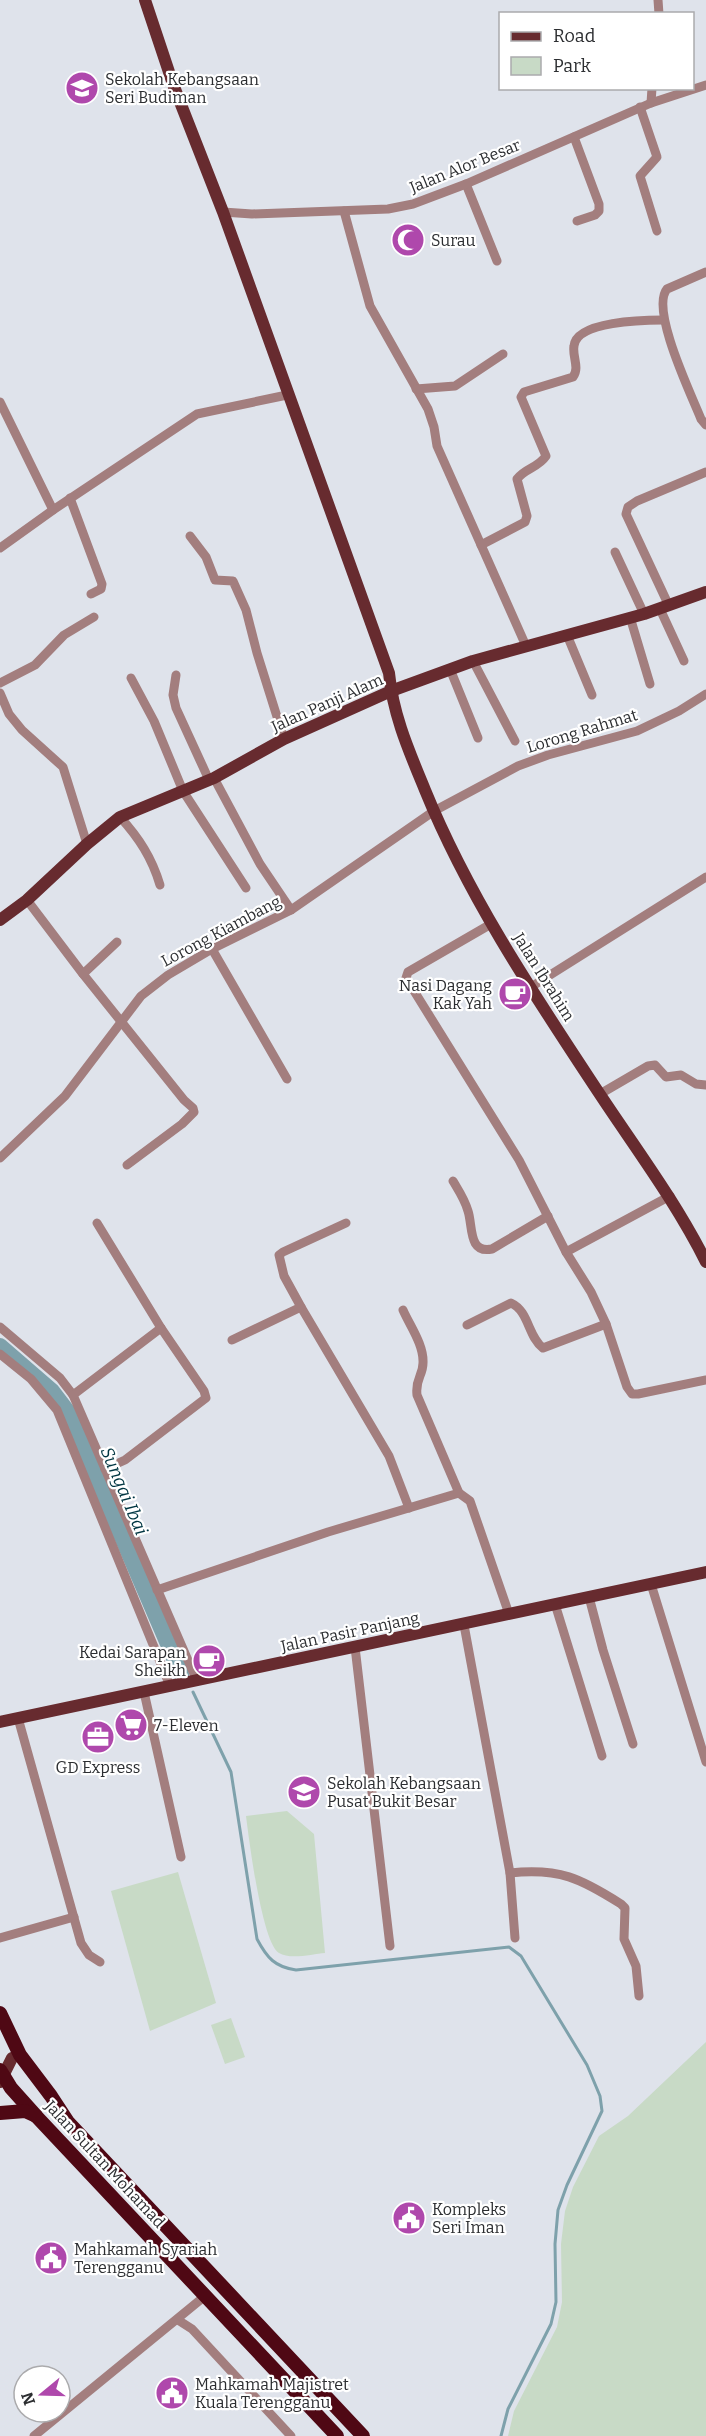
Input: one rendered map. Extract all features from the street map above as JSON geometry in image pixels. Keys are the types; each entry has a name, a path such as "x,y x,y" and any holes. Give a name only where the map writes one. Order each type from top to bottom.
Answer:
{"highway":[{"name":"Jalan Sultan Mohamad","path":"0,2013 20,2055 68,2122 363,2436"},
{"path":"0,2019 12,2058 31,2084 68,2122"},
{"name":"Jalan Sultan Mohamad","path":"1,2074 204,2296 337,2436"},
{"path":"0,2113 25,2111 38,2117"}],"main road":[{"name":"Jalan Ibrahim","path":"145,0 186,119 223,212 389,673 397,718 434,811 491,924 600,1094 670,1196 706,1260"},
{"name":"Jalan Panji Alam","path":"0,920 27,900 87,844 120,817 211,779 284,739 391,691 450,669 644,614 706,592"},
{"name":"Jalan Pasir Panjang","path":"0,1722 706,1572"},
{"path":"1,2074 12,2058"}],"street":[{"path":"651,103 652,90"},
{"name":"Jalan Alor Besar","path":"223,212 344,211 404,206 466,184 640,107 691,90"},
{"path":"640,107 657,157 640,176 657,231"},
{"path":"574,137 599,204 599,211 595,215 577,221"},
{"path":"466,184 497,261"},
{"path":"344,211 370,306 428,409 437,446 526,646"},
{"path":"706,272 667,289 661,301 663,320 701,419 706,424"},
{"path":"481,545 525,522 527,516 516,479 522,473 541,465 546,456 520,398 524,392 573,377 576,372 573,346 581,334 631,319 663,320"},
{"path":"416,388 455,386 503,354"},
{"path":"0,548 70,498 197,414 287,395"},
{"path":"0,402 53,510"},
{"path":"684,661 626,514 628,507 637,501 706,472"},
{"path":"70,498 102,584 100,589 91,594"},
{"path":"189,536 206,557 215,580 233,580 246,610 284,739"},
{"path":"615,552 644,614"},
{"path":"0,682 35,664 64,635 94,617"},
{"path":"630,617 650,684"},
{"path":"567,635 592,695"},
{"path":"473,661 515,741"},
{"path":"450,669 478,738"},
{"path":"176,675 173,695 176,708 211,779 260,864 291,910"},
{"path":"131,678 154,721 183,791 246,888"},
{"path":"0,693 9,714 22,730 63,767 87,844"},
{"name":"Lorong Rahmat","path":"434,811 518,766 548,755 637,731 679,711 706,694"},
{"name":"Lorong Kiambang","path":"0,1158 65,1096 141,996 168,975 212,949 291,910 434,811"},
{"path":"120,817 139,838 154,866 160,885"},
{"path":"531,987 706,877"},
{"path":"27,900 83,974 184,1100 193,1108 194,1112 182,1124 127,1165"},
{"path":"491,924 406,975 519,1160 566,1252 591,1292 606,1324 627,1387 632,1394 706,1380"},
{"path":"83,974 117,942"},
{"path":"212,949 287,1079"},
{"path":"600,1094 648,1066 655,1065 666,1077 681,1075 696,1084 706,1085"},
{"path":"453,1181 466,1203 473,1240 478,1248 485,1251 498,1246 548,1216"},
{"path":"566,1252 670,1196"},
{"path":"98,1223 161,1328 207,1398 125,1460 105,1469"},
{"path":"346,1223 279,1255 284,1276 389,1456 409,1508"},
{"path":"467,1325 511,1303 522,1312 536,1341 543,1348 606,1324"},
{"path":"232,1340 301,1307"},
{"path":"403,1310 424,1361 423,1369 417,1379 417,1395 459,1493 470,1501 509,1614"},
{"path":"0,1327 60,1378 73,1395 196,1681"},
{"path":"73,1395 161,1328"},
{"path":"0,1354 31,1380 57,1410 170,1686"},
{"path":"157,1590 459,1493"},
{"path":"651,1584 702,1741 706,1762"},
{"path":"590,1598 603,1650 633,1744"},
{"path":"555,1604 602,1756"},
{"path":"464,1625 510,1873 515,1938"},
{"path":"355,1647 390,1946"},
{"path":"144,1692 181,1857"},
{"path":"18,1718 85,1951 100,1962"},
{"path":"510,1873 540,1870 570,1877 591,1885 621,1904 625,1908 624,1939 636,1966 639,1996"},
{"path":"0,1938 74,1917"},
{"path":"34,2436 178,2320 204,2296"},
{"path":"178,2320 192,2329 291,2436"}],"green space":[{"path":"287,1811 314,1834 325,1953 284,1955 279,1953 273,1945 267,1931 253,1867 246,1816"},
{"path":"178,1872 216,2003 150,2031 111,1891"},
{"path":"231,2018 245,2057 225,2064 211,2025"},
{"path":"706,2042 706,2436 508,2436 514,2411 557,2327 562,2302 561,2244 565,2211 573,2187 599,2136 628,2116"}],"waterway":[{"name":"Sungai Ibai","path":"0,1346 52,1391 68,1412 181,1674"},
{"path":"193,1692 231,1772 257,1939 272,1961 282,1967 296,1970 509,1947 521,1956 587,2065 600,2096 602,2111 567,2185 558,2210 555,2244 556,2302 551,2324 508,2409 501,2436"}],"place":[{"name":"Sekolah Kebangsaan Seri Budiman","path":"82,88"},
{"name":"Surau","path":"408,240"},
{"name":"Nasi Dagang Kak Yah","path":"515,994"},
{"name":"Kedai Sarapan Sheikh","path":"209,1661"},
{"name":"7-Eleven","path":"131,1725"},
{"name":"GD Express","path":"98,1737"},
{"name":"Sekolah Kebangsaan Pusat Bukit Besar","path":"304,1792"},
{"name":"Kompleks Seri Iman","path":"409,2218"},
{"name":"Mahkamah Syariah Terengganu","path":"51,2258"},
{"name":"Mahkamah Majistret Kuala Terengganu","path":"172,2393"}]}
